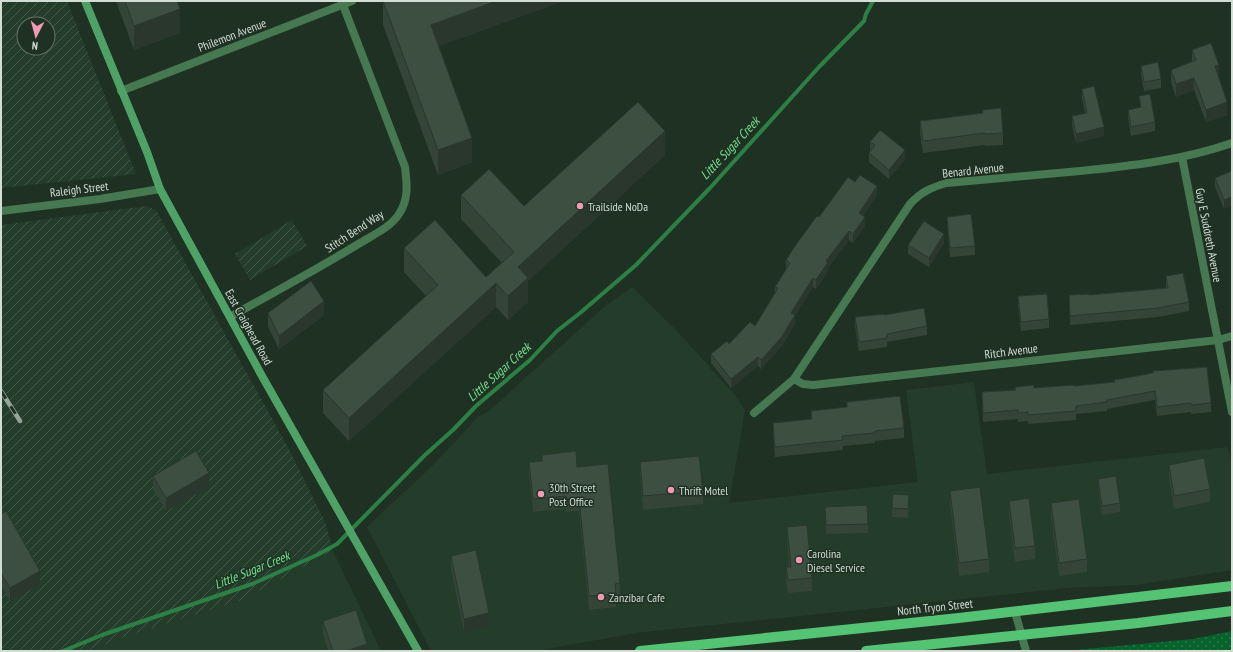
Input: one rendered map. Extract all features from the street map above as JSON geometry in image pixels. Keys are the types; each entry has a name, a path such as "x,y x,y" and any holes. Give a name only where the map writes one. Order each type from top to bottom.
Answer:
{"main road":[{"name":"North Tryon Street","path":"640,651 1015,612 1232,586"},
{"path":"866,651 1232,611"}],"street":[{"name":"East Craighead Road","path":"85,1 147,152 160,189 230,317 418,651"},
{"name":"Philemon Avenue","path":"121,91 352,1"},
{"name":"Stitch Bend Way","path":"230,317 348,251 386,227 399,215 406,200 407,183 405,167 343,5"},
{"name":"Benard Avenue","path":"754,413 794,379 910,204 921,194 933,187 947,183 1102,169 1182,157 1232,143"},
{"name":"Guy E Suddreth Avenue","path":"1182,157 1232,412"},
{"name":"Raleigh Street","path":"1,211 100,199 160,189"},
{"name":"Ritch Avenue","path":"794,379 803,384 813,385 1218,340 1232,336"},
{"path":"1015,612 1026,651"}],"shaded area":[{"path":"1,1 67,1 136,174 1,188"},
{"path":"146,206 156,210 289,449 325,522 333,551 242,600 124,637 89,651 1,651 1,225"},
{"path":"292,220 307,246 250,280 235,254"},
{"path":"632,287 675,329 736,396 745,411 729,503 918,482 906,390 974,382 987,474 1228,447 1232,468 1232,570 1136,585 1068,588 636,633 536,651 431,651 367,527 434,464 478,417 489,411 603,308"},
{"path":"333,551 381,651 89,651 124,637 242,600"}],"green space":[{"path":"1232,631 1232,651 1064,651 1193,639"}],"building":[{"path":"125,1 177,1 180,9 134,26"},
{"path":"383,1 496,1 431,25 472,138 438,150"},
{"path":"1211,43 1219,65 1215,66 1227,102 1206,110 1194,78 1176,84 1171,70 1196,60 1192,50"},
{"path":"1158,62 1161,79 1144,82 1141,66"},
{"path":"1094,86 1104,127 1076,134 1072,116 1087,113 1082,89"},
{"path":"1150,94 1155,122 1131,127 1128,110 1141,107 1139,96"},
{"path":"638,102 665,131 518,267 528,278 508,296 496,283 349,418 323,390 438,285 404,248 435,220 486,277 514,252 461,195 489,169 524,206"},
{"path":"1001,108 1003,133 985,133 923,141 920,121 983,113 982,110"},
{"path":"880,130 905,150 889,170 869,153 875,145 870,142"},
{"path":"1232,171 1232,197 1224,200 1215,178"},
{"path":"860,175 877,186 859,213 865,217 853,234 849,231 826,261 828,262 816,280 813,278 791,313 795,315 781,338 761,360 758,357 731,379 711,354 727,341 729,344 750,322 755,326 778,288 775,287 790,263 786,260 797,243 817,216 819,217 848,177 855,182"},
{"path":"971,214 975,246 950,248 947,217"},
{"path":"924,221 944,234 929,258 908,245"},
{"path":"1183,273 1189,302 1158,308 1070,316 1069,295 1089,295 1168,288 1166,276"},
{"path":"311,281 324,301 279,336 268,313"},
{"path":"1047,294 1049,319 1021,322 1018,296"},
{"path":"924,308 927,326 887,334 887,338 859,342 855,317 884,315"},
{"path":"1207,367 1211,403 1191,405 1191,403 1157,407 1155,391 1107,400 1107,402 1076,406 1076,411 1028,415 1028,412 1018,413 1018,410 983,413 982,392 1016,390 1015,387 1034,385 1034,388 1115,382 1114,380 1153,373 1153,371"},
{"path":"900,396 904,428 875,431 875,433 842,436 843,440 775,447 773,423 812,419 811,411 847,407 847,402"},
{"path":"196,451 209,473 166,498 153,476"},
{"path":"576,451 577,467 608,464 620,583 615,584 616,594 589,596 579,498 566,499 566,496 533,499 529,462 542,461 542,455"},
{"path":"699,456 703,491 643,496 640,462"},
{"path":"1204,458 1210,489 1174,496 1169,465"},
{"path":"1116,476 1120,503 1102,506 1098,479"},
{"path":"980,487 989,559 959,563 950,491"},
{"path":"893,494 909,495 908,509 892,508"},
{"path":"1029,498 1035,546 1015,548 1009,501"},
{"path":"1079,499 1087,559 1059,563 1051,503"},
{"path":"867,505 868,524 826,525 825,507"},
{"path":"6,511 40,571 10,588 1,573 1,514"},
{"name":"Carolina Diesel Service","path":"807,525 812,578 788,580 786,567 791,567 787,527"},
{"path":"476,550 489,613 464,619 451,556"},
{"path":"356,610 367,644 346,651 333,651 323,621"}],"waterway":[{"name":"Little Sugar Creek","path":"63,651 102,635 252,584 317,555 337,544 476,406 530,360 557,331 636,265 710,188 819,67 864,21 873,1"}],"railway":[{"path":"1,391 20,421"}],"place":[{"name":"Trailside NoDa","path":"580,206"},
{"name":"Thrift Motel","path":"671,490"},
{"name":"30th Street Post Office","path":"541,494"},
{"name":"Carolina Diesel Service","path":"799,560"},
{"name":"Zanzibar Cafe","path":"601,597"}]}
